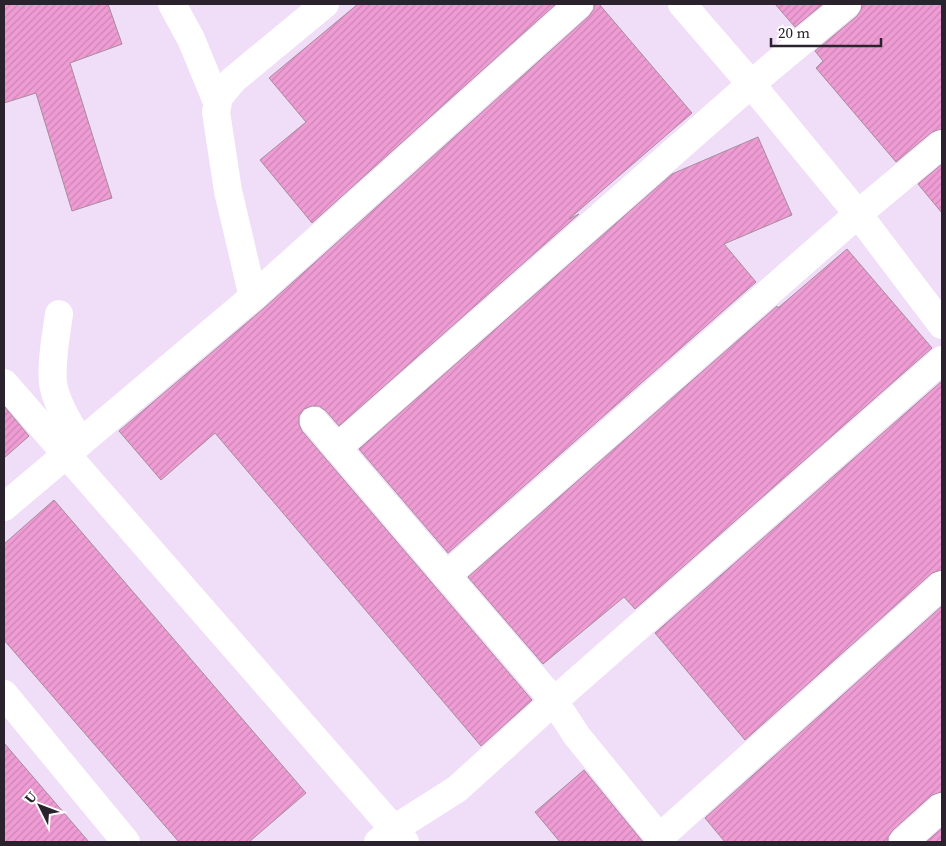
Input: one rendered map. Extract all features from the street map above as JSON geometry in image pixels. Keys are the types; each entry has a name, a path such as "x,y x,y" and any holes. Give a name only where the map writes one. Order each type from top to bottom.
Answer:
{"street":[{"path":"172,4 191,39 217,102"},
{"path":"253,296 228,191 216,112 217,102 233,80 325,4"},
{"path":"4,508 253,296 579,4"},
{"path":"682,4 858,214 942,325"},
{"path":"337,448 751,84 847,4"},
{"path":"446,576 858,214 942,144"},
{"path":"59,314 54,352 53,384 72,449"},
{"path":"4,383 72,449 392,838 457,789 554,700 942,360"},
{"path":"314,421 554,700 577,736 661,840 942,585"},
{"path":"8,708 126,842"},
{"path":"903,842 942,807"}],"building":[{"path":"4,4 108,4 122,44 70,63 112,198 72,211 36,93 4,103"},
{"path":"358,4 556,4 312,223 260,160 306,122 269,78"},
{"path":"594,4 599,4 692,113 569,219 579,214 339,426 319,406 304,409 299,416 299,424 302,431 532,700 481,746 215,433 161,480 119,431 263,309 589,16 594,9"},
{"path":"775,4 823,4 795,27"},
{"path":"862,4 942,4 942,129 932,132 896,162 816,68 823,61 815,51 857,16"},
{"path":"758,137 792,215 724,244 756,282 448,553 359,449 672,174"},
{"path":"942,164 942,213 918,184"},
{"path":"847,249 932,348 635,609 624,597 543,664 468,577 777,306 778,308"},
{"path":"942,381 942,570 932,573 745,740 655,633"},
{"path":"4,406 29,436 4,458"},
{"path":"54,500 306,793 249,842 179,842 4,640 4,544"},
{"path":"942,606 942,792 932,795 893,830 888,837 888,842 725,842 705,818"},
{"path":"4,743 46,792 89,842 4,842"},
{"path":"584,770 643,842 560,842 535,812"},
{"path":"942,828 942,842 926,842"}]}
